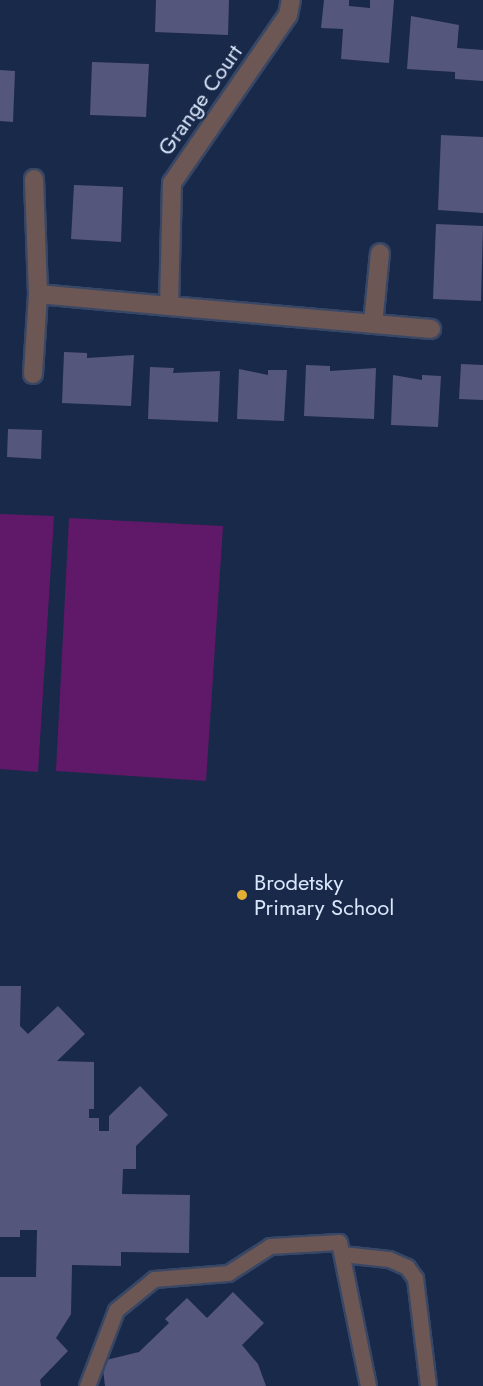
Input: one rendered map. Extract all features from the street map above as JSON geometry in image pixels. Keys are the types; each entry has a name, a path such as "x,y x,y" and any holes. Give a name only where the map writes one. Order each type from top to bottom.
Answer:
{"street":[{"name":"Grange Court","path":"169,306 172,183 288,15 291,0"},
{"path":"33,374 38,294 34,178"},
{"path":"373,324 380,253"},
{"path":"38,294 432,329"}],"lane":[{"path":"87,1386 117,1310 154,1279 228,1273 270,1246 339,1242 368,1386"},
{"path":"342,1254 389,1259 407,1267 415,1278 428,1386"}],"shaded area":[{"path":"0,514 54,516 38,772 0,769"},
{"path":"69,518 223,526 206,781 56,771"}],"building":[{"path":"156,0 229,0 228,35 155,32"},
{"path":"324,0 349,0 349,6 370,8 370,0 394,0 389,63 341,59 343,29 321,28"},
{"path":"411,16 459,25 457,48 483,50 483,81 455,79 455,72 407,69"},
{"path":"92,62 149,64 146,117 90,115"},
{"path":"0,70 15,71 13,122 0,121"},
{"path":"441,135 483,137 483,213 438,210"},
{"path":"74,185 123,187 121,242 71,239"},
{"path":"436,224 483,226 481,301 433,299"},
{"path":"64,352 87,353 87,358 134,355 131,406 62,403"},
{"path":"461,364 483,365 483,400 459,399"},
{"path":"306,365 330,366 330,371 376,368 374,419 304,416"},
{"path":"150,367 174,368 173,373 220,371 218,422 148,419"},
{"path":"239,369 268,375 268,370 287,370 284,421 237,419"},
{"path":"393,375 422,380 422,375 441,376 438,427 391,425"},
{"path":"8,429 42,430 41,459 7,457"},
{"path":"0,986 21,986 20,1026 28,1034 58,1006 85,1034 57,1061 94,1062 94,1109 89,1109 89,1118 99,1118 99,1131 109,1131 109,1116 140,1086 168,1115 136,1146 136,1169 123,1169 122,1194 190,1195 189,1253 121,1252 121,1266 72,1265 71,1314 56,1338 68,1351 40,1380 41,1386 0,1386 0,1277 36,1277 37,1230 20,1230 20,1237 0,1237"},
{"path":"233,1292 264,1323 242,1345 258,1364 266,1386 105,1386 102,1361 139,1352 169,1323 165,1319 187,1298 207,1318"}],"place":[{"name":"Brodetsky Primary School","path":"242,895"}]}
